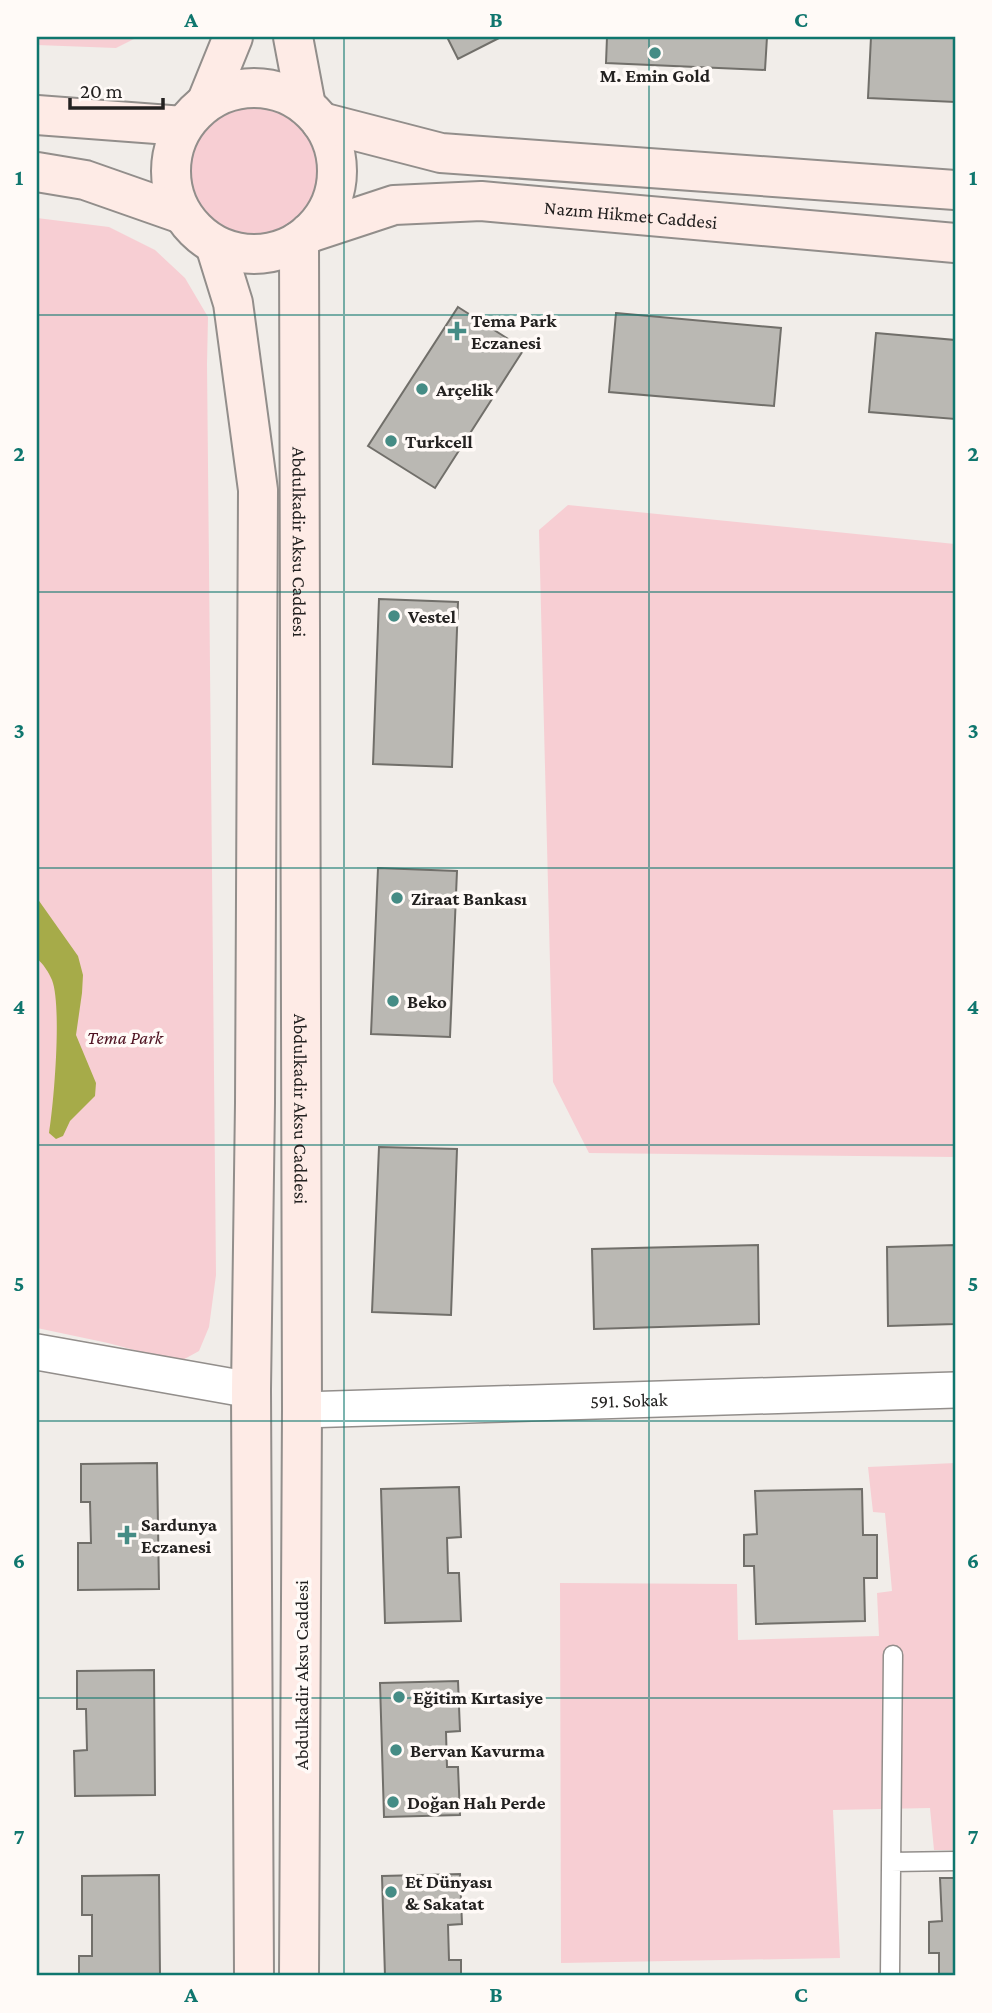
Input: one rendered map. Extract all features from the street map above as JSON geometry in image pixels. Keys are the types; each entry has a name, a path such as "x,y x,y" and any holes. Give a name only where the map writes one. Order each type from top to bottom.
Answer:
{"main road":[{"path":"181,214 171,185 171,155 195,114 233,37"},
{"path":"37,172 85,180 181,214 215,246 243,254 272,252 304,237 325,214 334,192 337,168 332,144 314,114 293,37"},
{"path":"37,114 195,114 231,90 257,88 283,93 314,114 441,153 955,190"},
{"name":"Nazım Hikmet Caddesi","path":"304,237 394,205 481,201 955,243"},
{"name":"Abdulkadir Aksu Caddesi","path":"299,1976 304,237"},
{"path":"215,246 233,303 258,490 256,1089 251,1390 254,1976"}],"street":[{"path":"37,1352 251,1390"},
{"name":"591. Sokak","path":"302,1410 955,1390"}],"lane":[{"path":"890,1975 893,1655"},
{"path":"891,1862 955,1861"}],"green space":[{"path":"37,37 138,37 116,48 37,45"},
{"path":"251,105 276,110 298,124 312,146 317,171 312,196 298,218 276,232 251,237 226,232 204,218 190,196 185,171 190,146 204,124 226,110"},
{"name":"Tema Park","path":"37,218 109,227 155,250 185,278 208,317 216,1275 209,1327 199,1351 179,1362 37,1328"},
{"path":"568,505 955,544 955,1157 589,1153 553,1082 539,530"},
{"path":"955,1463 955,1850 934,1850 930,1808 833,1810 840,1958 561,1963 560,1583 737,1584 738,1640 879,1636 877,1593 892,1591 885,1513 873,1512 868,1467"}],"shaded area":[{"path":"37,898 78,956 83,975 76,1035 96,1083 95,1096 70,1121 63,1136 56,1139 49,1133 57,1032 55,993 46,968 37,959"}],"building":[{"path":"447,37 501,37 458,59"},
{"path":"607,37 767,37 765,70 606,63"},
{"path":"871,37 955,37 955,102 868,98"},
{"path":"458,307 524,349 435,488 368,446"},
{"path":"616,313 781,328 774,406 609,392"},
{"path":"876,333 955,340 955,419 869,412"},
{"path":"379,599 458,602 452,767 373,764"},
{"path":"378,868 457,871 450,1037 371,1034"},
{"path":"379,1147 457,1149 451,1315 372,1312"},
{"path":"758,1245 759,1324 594,1329 592,1249"},
{"path":"955,1245 955,1324 888,1326 887,1247"},
{"path":"157,1463 159,1589 78,1590 78,1543 91,1543 90,1502 81,1502 81,1464"},
{"path":"459,1487 461,1537 447,1538 448,1573 459,1573 461,1621 385,1623 381,1489"},
{"path":"862,1489 863,1535 877,1535 877,1578 864,1578 865,1621 756,1624 754,1566 744,1566 744,1535 757,1534 755,1491"},
{"path":"154,1670 155,1795 75,1796 74,1751 87,1750 86,1709 77,1709 77,1671"},
{"path":"458,1681 460,1731 446,1732 447,1767 458,1767 460,1815 384,1817 380,1683"},
{"path":"460,1874 462,1924 448,1925 449,1960 461,1960 461,1976 385,1976 382,1876"},
{"path":"159,1875 160,1976 79,1976 79,1956 92,1956 92,1915 82,1915 82,1876"},
{"path":"940,1878 955,1878 955,1976 939,1976 939,1953 929,1953 929,1922 942,1921"}],"place":[{"name":"M. Emin Gold","path":"655,53"},
{"name":"Tema Park Eczanesi","path":"457,331"},
{"name":"Arçelik","path":"422,389"},
{"name":"Turkcell","path":"391,441"},
{"name":"Vestel","path":"394,616"},
{"name":"Ziraat Bankası","path":"397,898"},
{"name":"Beko","path":"393,1001"},
{"name":"Sardunya Eczanesi","path":"127,1535"},
{"name":"Eğitim Kırtasiye","path":"399,1697"},
{"name":"Bervan Kavurma","path":"396,1750"},
{"name":"Doğan Halı Perde","path":"393,1802"},
{"name":"Et Dünyası & Sakatat","path":"391,1892"}]}
